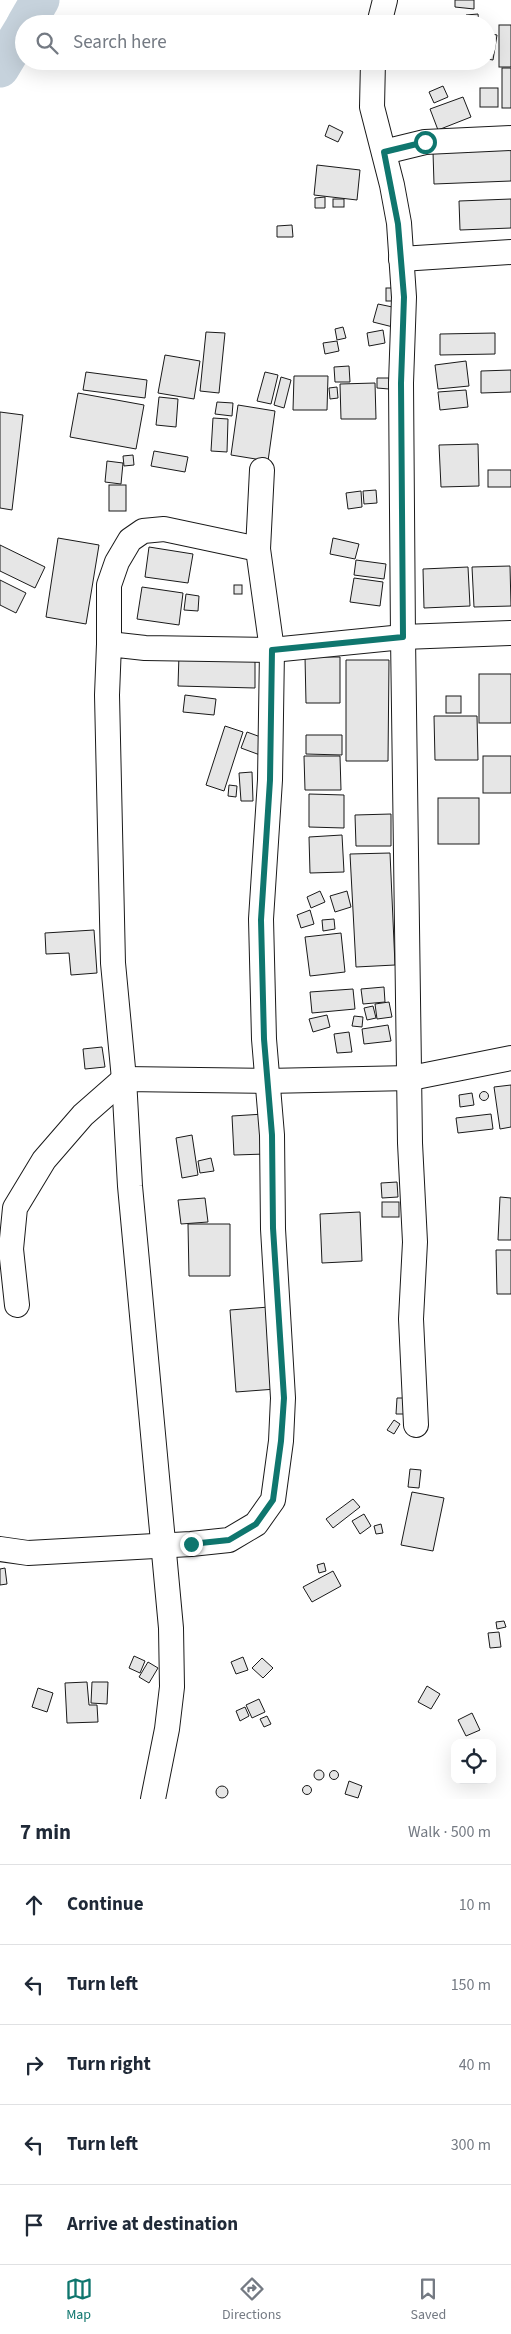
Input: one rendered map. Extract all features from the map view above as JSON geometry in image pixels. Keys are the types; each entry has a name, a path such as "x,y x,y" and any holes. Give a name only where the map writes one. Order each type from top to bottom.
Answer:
{"street":[{"path":"381,15 385,0"},
{"path":"373,70 372,107 397,214 404,297 401,383 403,637 411,1078 410,1143 414,1242 411,1318 416,1424"},
{"path":"384,152 425,142 511,138"},
{"path":"401,259 511,252"},
{"path":"0,1549 28,1553 229,1540 256,1524 273,1500 281,1441 284,1398 273,1228 273,1153 266,1082 261,920 270,780 272,650 258,548 262,470"},
{"path":"153,1799 167,1729 172,1688 171,1628 130,1186 124,1079 113,963 107,696 109,585 117,562 130,540 143,530 164,529 258,548"},
{"path":"109,644 145,648 272,650 403,637 511,633"},
{"path":"17,1306 11,1249 15,1208 44,1160 82,1115 124,1079 266,1082 411,1078 511,1058"}],"building":[{"path":"455,0 474,0 474,9 455,7"},
{"path":"499,25 511,25 511,67 499,67"},
{"path":"502,68 511,68 511,108 502,108"},
{"path":"443,86 448,97 434,103 429,92"},
{"path":"480,88 498,88 498,107 480,107"},
{"path":"463,97 471,117 438,130 430,109"},
{"path":"329,125 343,132 338,142 325,136"},
{"path":"511,149 511,181 434,184 433,152"},
{"path":"317,165 360,170 357,200 314,195"},
{"path":"325,197 325,208 315,208 315,198"},
{"path":"333,199 344,199 344,207 333,207"},
{"path":"511,199 511,228 460,230 459,201"},
{"path":"292,225 293,237 277,237 277,226"},
{"path":"386,288 400,288 400,301 386,301"},
{"path":"378,304 402,309 397,328 373,322"},
{"path":"343,327 346,338 337,340 335,329"},
{"path":"383,330 385,343 369,346 367,333"},
{"path":"206,332 225,333 219,393 200,391"},
{"path":"495,333 495,354 440,355 440,334"},
{"path":"337,341 339,351 325,354 323,343"},
{"path":"165,355 200,361 194,399 158,393"},
{"path":"466,361 469,386 438,389 435,365"},
{"path":"349,366 350,382 335,382 334,367"},
{"path":"511,370 511,392 481,393 481,371"},
{"path":"86,372 147,380 145,398 83,390"},
{"path":"265,372 278,375 271,404 257,401"},
{"path":"294,376 328,376 327,410 293,410"},
{"path":"281,377 291,380 284,408 274,405"},
{"path":"377,378 389,378 389,389 377,388"},
{"path":"375,383 376,419 341,419 340,384"},
{"path":"337,387 338,398 330,399 329,388"},
{"path":"466,390 468,407 440,410 438,392"},
{"path":"78,393 144,405 136,449 70,437"},
{"path":"159,397 178,399 176,427 156,425"},
{"path":"217,402 233,403 232,416 215,414"},
{"path":"238,405 275,411 268,461 231,455"},
{"path":"0,412 23,415 12,510 0,508"},
{"path":"213,418 228,419 227,452 211,451"},
{"path":"478,444 479,486 441,487 439,445"},
{"path":"154,451 188,457 185,472 151,466"},
{"path":"133,455 134,465 124,466 123,456"},
{"path":"107,461 123,463 121,484 105,482"},
{"path":"488,470 511,470 511,487 488,487"},
{"path":"109,485 126,485 126,511 109,511"},
{"path":"376,490 377,503 364,504 363,491"},
{"path":"361,491 362,507 348,509 346,493"},
{"path":"58,538 99,545 86,624 46,617"},
{"path":"333,538 359,544 355,559 330,554"},
{"path":"0,545 45,567 35,588 0,571"},
{"path":"149,547 193,554 188,583 145,577"},
{"path":"356,560 386,564 384,579 354,575"},
{"path":"510,566 511,606 474,607 472,567"},
{"path":"468,567 470,606 424,608 423,569"},
{"path":"354,578 383,582 380,606 350,602"},
{"path":"0,580 26,593 16,613 0,605"},
{"path":"234,585 242,585 242,594 234,594"},
{"path":"142,587 183,593 179,625 137,619"},
{"path":"186,594 199,596 198,611 184,610"},
{"path":"179,654 255,656 255,688 178,686"},
{"path":"305,657 340,657 340,703 306,703"},
{"path":"346,660 389,660 388,761 346,761"},
{"path":"479,674 511,674 511,723 479,723"},
{"path":"185,695 216,699 214,715 183,712"},
{"path":"446,696 461,696 461,713 446,713"},
{"path":"434,716 477,716 478,760 435,760"},
{"path":"225,726 243,732 224,791 206,785"},
{"path":"247,732 266,739 260,755 241,748"},
{"path":"306,735 342,735 342,755 306,754"},
{"path":"304,756 340,756 341,790 305,790"},
{"path":"483,756 511,756 511,793 483,793"},
{"path":"252,772 253,801 241,801 239,773"},
{"path":"229,785 237,786 236,797 228,796"},
{"path":"309,794 344,795 344,828 309,827"},
{"path":"438,798 479,798 479,844 438,844"},
{"path":"391,814 391,846 356,846 355,815"},
{"path":"342,835 344,872 310,873 309,837"},
{"path":"390,853 395,965 356,967 350,854"},
{"path":"320,891 325,902 311,908 307,897"},
{"path":"347,891 351,907 335,912 330,896"},
{"path":"310,910 314,924 301,928 297,915"},
{"path":"334,919 335,929 323,931 322,920"},
{"path":"94,930 97,973 71,975 69,953 46,954 45,933"},
{"path":"341,933 345,972 310,976 305,937"},
{"path":"384,987 385,1002 363,1004 361,989"},
{"path":"353,989 355,1009 312,1013 310,992"},
{"path":"389,1002 392,1017 377,1019 375,1004"},
{"path":"373,1006 376,1018 367,1020 364,1008"},
{"path":"327,1015 330,1027 313,1032 309,1019"},
{"path":"354,1016 363,1017 362,1027 352,1026"},
{"path":"388,1025 391,1041 364,1044 362,1029"},
{"path":"349,1032 352,1052 337,1053 334,1034"},
{"path":"102,1047 105,1067 85,1069 83,1049"},
{"path":"511,1085 511,1127 500,1129 494,1087"},
{"path":"484,1091 489,1096 484,1101 479,1096"},
{"path":"472,1093 474,1105 460,1107 459,1095"},
{"path":"264,1114 266,1154 234,1155 232,1116"},
{"path":"491,1114 493,1129 458,1133 456,1118"},
{"path":"192,1135 198,1175 182,1178 176,1138"},
{"path":"211,1158 214,1171 200,1173 198,1161"},
{"path":"397,1182 398,1197 382,1198 381,1183"},
{"path":"500,1197 511,1198 511,1240 498,1240"},
{"path":"205,1198 208,1222 181,1224 178,1200"},
{"path":"382,1202 399,1202 399,1217 382,1217"},
{"path":"360,1212 362,1261 322,1263 320,1214"},
{"path":"188,1224 230,1224 230,1276 189,1276"},
{"path":"496,1250 511,1250 511,1294 497,1294"},
{"path":"269,1307 276,1389 236,1392 230,1310"},
{"path":"397,1398 412,1398 411,1414 396,1414"},
{"path":"394,1420 400,1424 394,1434 387,1430"},
{"path":"410,1469 421,1470 419,1488 408,1487"},
{"path":"412,1492 444,1498 433,1551 401,1545"},
{"path":"353,1499 360,1507 333,1528 326,1519"},
{"path":"364,1514 371,1526 360,1534 352,1521"},
{"path":"381,1524 383,1533 376,1534 374,1526"},
{"path":"324,1563 326,1571 319,1573 317,1565"},
{"path":"5,1568 7,1584 0,1585 0,1569"},
{"path":"333,1571 341,1586 312,1602 303,1587"},
{"path":"504,1621 506,1627 497,1629 496,1622"},
{"path":"499,1632 501,1647 490,1648 488,1633"},
{"path":"134,1656 145,1661 140,1673 129,1668"},
{"path":"243,1657 248,1670 236,1674 231,1662"},
{"path":"262,1658 273,1668 263,1678 252,1668"},
{"path":"148,1662 158,1668 149,1683 139,1677"},
{"path":"87,1682 89,1705 97,1705 98,1722 67,1723 65,1683"},
{"path":"92,1682 108,1682 107,1704 91,1703"},
{"path":"427,1686 440,1694 431,1709 418,1702"},
{"path":"38,1688 53,1693 47,1712 32,1707"},
{"path":"259,1699 265,1712 252,1718 246,1705"},
{"path":"245,1707 249,1716 240,1721 236,1711"},
{"path":"472,1713 480,1730 466,1736 458,1720"},
{"path":"267,1716 271,1724 264,1727 260,1719"},
{"path":"319,1770 324,1775 319,1780 314,1775"},
{"path":"334,1770 339,1775 334,1780 329,1775"},
{"path":"349,1781 362,1786 358,1798 345,1794"},
{"path":"222,1786 228,1792 222,1798 216,1792"},
{"path":"307,1786 311,1790 307,1794 303,1790"}],"waterway":[{"path":"31,15 40,0"},
{"path":"0,68 15,43"}],"route":[{"path":"191,1544 229,1540 256,1524 273,1500 281,1441 284,1398 273,1228 274,1179 272,1135 266,1082 261,920 270,780 272,650 403,637 401,383 404,297 398,224 392,185 384,152 425,142"}]}
